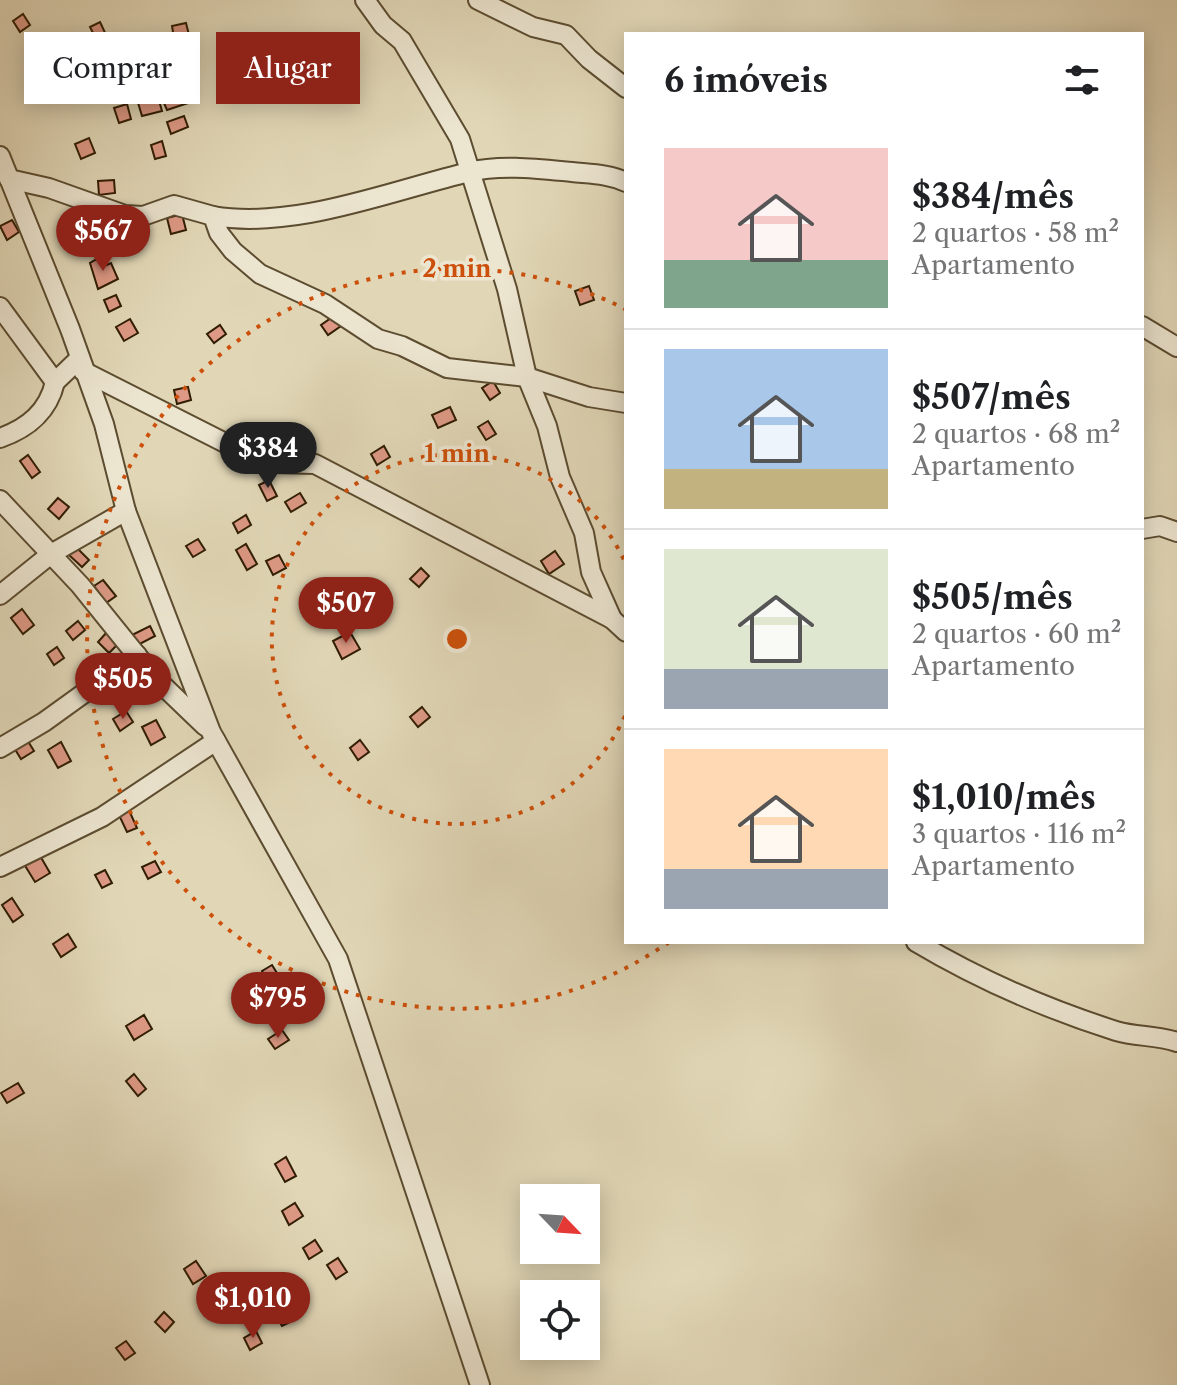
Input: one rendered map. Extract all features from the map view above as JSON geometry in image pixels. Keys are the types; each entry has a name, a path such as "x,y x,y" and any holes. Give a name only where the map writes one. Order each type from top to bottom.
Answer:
{"street":[{"path":"365,0 383,25 402,41 460,139 507,289 527,377 547,426 560,477 584,533 591,572 612,619"},
{"path":"478,0 533,27 566,35 589,59 624,86"},
{"path":"0,156 104,424 126,511 214,736 338,959 480,1385"},
{"path":"9,179 49,188 125,215 143,216 174,205 242,221 320,210 431,185 470,171 558,171 615,177 624,181"},
{"path":"213,216 219,233 233,251 260,274 325,304 378,339 402,346 447,368 527,377 589,397 624,403"},
{"path":"0,307 55,382"},
{"path":"1144,327 1177,347"},
{"path":"0,438 19,431 41,414 55,382 81,364"},
{"path":"81,364 249,455 273,463 315,464 612,619 624,630"},
{"path":"0,500 51,554 137,655 214,736"},
{"path":"0,595 51,554 126,511"},
{"path":"1144,529 1160,526 1177,532"},
{"path":"0,748 44,722 137,655"},
{"path":"0,867 102,817 214,736"},
{"path":"919,944 958,967 1039,1002 1117,1031 1177,1042"}],"building":[{"path":"23,14 30,25 20,32 13,21"},
{"path":"100,22 105,32 92,32 90,27"},
{"path":"186,23 188,32 173,32 172,26"},
{"path":"127,104 131,119 119,123 114,108"},
{"path":"138,104 160,104 162,111 142,116"},
{"path":"164,104 185,104 167,110"},
{"path":"184,116 188,127 171,134 167,122"},
{"path":"89,138 95,153 81,159 75,144"},
{"path":"162,141 166,156 155,159 151,145"},
{"path":"114,180 115,193 99,195 98,181"},
{"path":"182,214 186,230 171,234 167,218"},
{"path":"12,220 19,232 7,240 0,226"},
{"path":"102,256 107,265 111,263 118,279 98,289 90,263"},
{"path":"589,286 594,300 580,305 575,291"},
{"path":"116,295 121,306 109,312 104,300"},
{"path":"334,316 341,326 328,335 321,325"},
{"path":"130,319 138,333 124,341 116,327"},
{"path":"220,325 226,334 214,343 207,334"},
{"path":"493,381 500,393 490,400 482,388"},
{"path":"188,387 191,400 177,404 174,390"},
{"path":"450,407 456,420 438,428 432,415"},
{"path":"488,421 496,434 486,440 478,427"},
{"path":"384,446 390,457 377,465 371,454"},
{"path":"28,455 40,472 32,478 20,461"},
{"path":"269,480 277,496 267,501 259,485"},
{"path":"300,493 306,503 291,512 285,502"},
{"path":"58,498 69,507 59,519 48,509"},
{"path":"246,515 251,525 238,533 233,523"},
{"path":"198,539 205,550 193,557 186,546"},
{"path":"246,544 257,564 247,570 236,550"},
{"path":"76,547 89,560 82,567 69,555"},
{"path":"555,551 564,564 549,574 541,561"},
{"path":"279,555 286,568 273,575 266,561"},
{"path":"421,568 429,576 419,587 410,579"},
{"path":"103,580 116,596 106,603 94,586"},
{"path":"22,609 34,625 23,634 11,618"},
{"path":"78,621 85,630 73,640 66,631"},
{"path":"150,626 155,636 134,647 128,637"},
{"path":"107,632 119,643 109,653 98,642"},
{"path":"350,632 360,649 342,659 333,641"},
{"path":"57,647 64,658 54,665 47,654"},
{"path":"98,658 106,668 92,678 85,668"},
{"path":"422,707 430,717 418,727 410,717"},
{"path":"126,711 133,722 120,731 113,719"},
{"path":"156,720 165,737 151,745 142,727"},
{"path":"26,738 34,751 21,759 13,746"},
{"path":"360,740 369,752 358,760 350,748"},
{"path":"61,742 71,761 58,768 48,750"},
{"path":"128,808 137,828 127,832 118,813"},
{"path":"39,854 50,873 35,882 24,864"},
{"path":"155,861 161,872 148,879 142,867"},
{"path":"105,870 112,883 102,888 95,875"},
{"path":"12,898 23,915 13,922 2,905"},
{"path":"68,934 76,947 61,957 53,944"},
{"path":"272,965 280,978 270,985 262,971"},
{"path":"144,1015 152,1029 134,1040 126,1026"},
{"path":"282,1030 289,1040 275,1049 268,1039"},
{"path":"134,1074 146,1089 138,1096 126,1081"},
{"path":"18,1083 24,1093 7,1103 1,1093"},
{"path":"286,1157 296,1176 285,1182 275,1164"},
{"path":"295,1203 303,1216 289,1225 282,1211"},
{"path":"315,1240 322,1251 309,1259 303,1248"},
{"path":"338,1258 347,1272 336,1279 327,1265"},
{"path":"196,1261 206,1276 193,1284 184,1269"},
{"path":"287,1307 294,1320 282,1326 275,1314"},
{"path":"164,1312 174,1322 165,1332 155,1322"},
{"path":"256,1331 262,1343 250,1350 244,1338"},
{"path":"126,1341 135,1353 125,1360 116,1348"}]}
